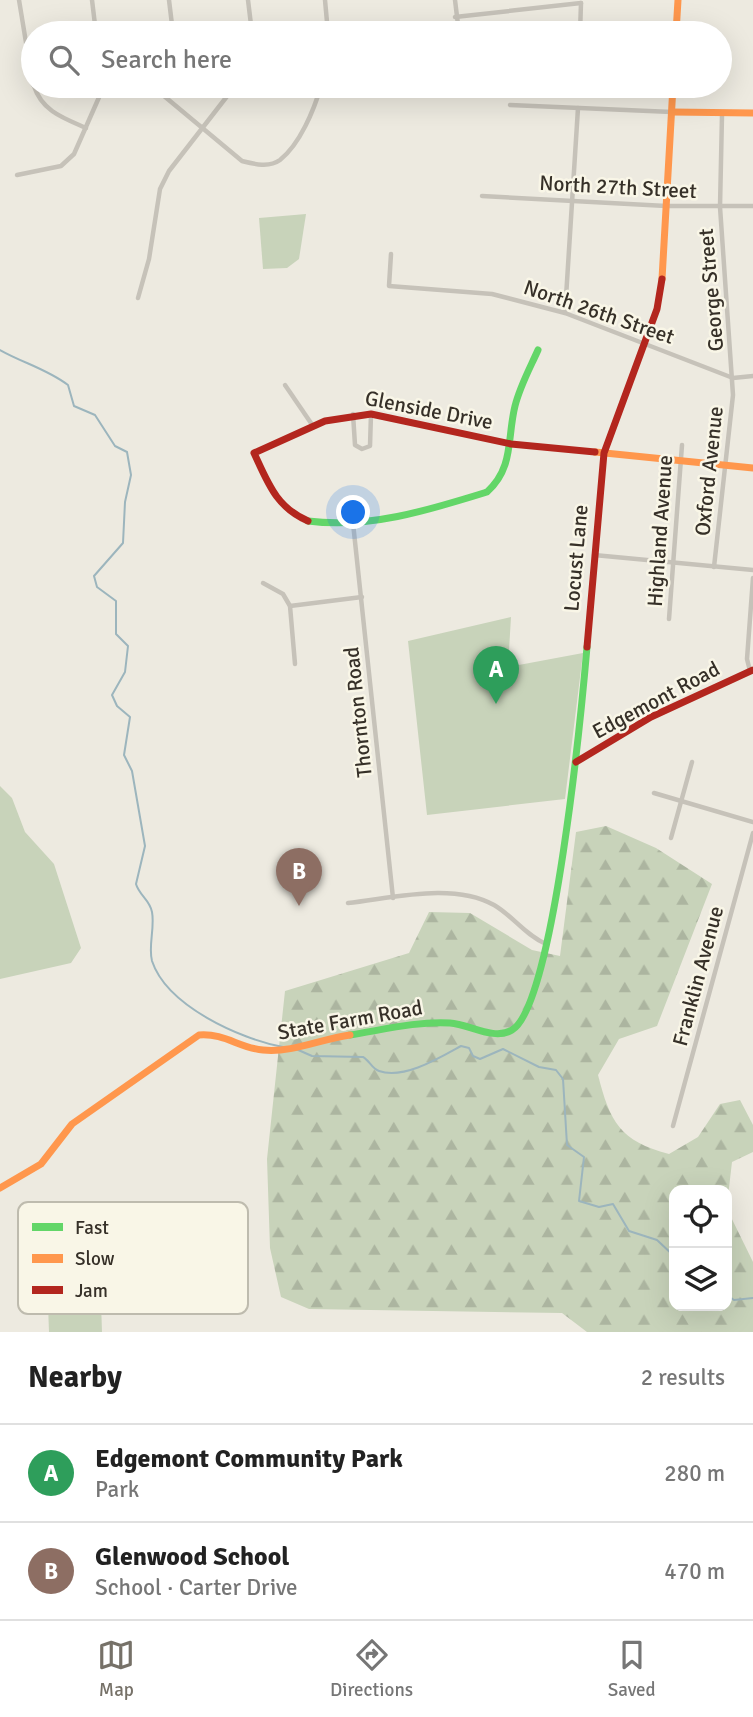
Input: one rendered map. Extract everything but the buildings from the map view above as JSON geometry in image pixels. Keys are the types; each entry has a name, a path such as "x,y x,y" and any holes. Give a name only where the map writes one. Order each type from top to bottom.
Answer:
{"street":[{"path":"19,0 22,21"},
{"path":"92,0 95,21"},
{"path":"169,0 172,21"},
{"path":"248,0 251,21"},
{"path":"325,0 327,21"},
{"path":"454,0 456,21"},
{"path":"677,21 678,0"},
{"path":"455,17 581,1 580,21"},
{"path":"38,98 53,114 86,128"},
{"path":"17,175 61,166 74,155 99,98"},
{"path":"168,98 242,161 259,166 279,160 301,132 316,98"},
{"path":"138,298 149,259 160,189 169,171 226,98"},
{"name":"Locust Lane","path":"510,1031 524,1019 529,1009 547,944 576,762 604,453 661,291 673,98"},
{"path":"510,105 722,115 753,113"},
{"path":"565,313 578,108"},
{"name":"George Street","path":"722,115 720,207 733,378"},
{"name":"North 27th Street","path":"482,196 666,206 753,206"},
{"name":"North 26th Street","path":"391,254 389,286 492,294 565,313 733,378 753,376"},
{"path":"353,523 382,519 487,492 498,484 507,469 515,407 538,350"},
{"name":"Oxford Avenue","path":"714,567 733,378"},
{"path":"285,385 313,426"},
{"path":"353,413 355,445 362,449 370,446 372,441 371,414"},
{"name":"Glenside Drive","path":"353,523 302,521 290,514 279,503 254,453 331,416 353,413 371,414 511,444 753,468"},
{"name":"Highland Avenue","path":"669,619 683,461 682,446"},
{"name":"Thornton Road","path":"353,523 393,898"},
{"path":"594,555 753,570"},
{"path":"751,671 747,659 753,578"},
{"path":"263,583 282,594 290,606 295,664"},
{"path":"290,606 362,597"},
{"name":"Edgemont Road","path":"576,762 651,717 751,671"},
{"path":"671,838 692,762"},
{"path":"654,793 753,822"},
{"name":"Franklin Avenue","path":"673,1126 753,833"},
{"path":"348,903 447,894 473,896 495,905 534,939 547,944"},
{"name":"State Farm Road","path":"0,1188 41,1164 72,1125 199,1035 216,1034 258,1050 286,1050 340,1036 437,1023 453,1023 491,1033 510,1031"}],"green space":[{"path":"306,214 299,259 287,268 263,269 259,218"},
{"path":"511,617 508,667 583,653 565,799 427,815 408,641"},
{"path":"0,786 12,798 25,832 54,864 81,948 71,963 0,979"},
{"path":"606,826 656,848 712,884 657,1026 619,1039 598,1075 607,1105 628,1136 652,1149 669,1154 698,1137 720,1104 740,1100 753,1125 753,1152 732,1162 729,1185 669,1185 669,1311 732,1311 732,1219 753,1262 753,1332 587,1332 562,1313 309,1309 281,1297 270,1248 267,1159 285,991 409,953 429,912 470,913 532,950 560,956 576,832"},
{"path":"48,1314 101,1314 102,1332 49,1332"}],"waterway":[{"path":"0,350 68,385 74,406 95,415 115,446 127,452 131,475 125,502 123,543 94,576 97,587 116,601 116,634 128,646 125,672 112,695 117,706 130,717 124,755 132,771 145,846 136,884 152,912 152,961 160,977 173,992 207,1018 246,1037 283,1047"},
{"path":"296,1049 312,1056 363,1057 377,1070 389,1073 422,1066 461,1046 469,1048 473,1056 480,1059 503,1049 539,1067 556,1070 563,1079 567,1145 584,1157 579,1201 599,1207 613,1204 629,1231 657,1240 669,1251"},
{"path":"732,1299 753,1298"}],"traffic: fast":[{"path":"308,521 331,523 376,520 421,511 487,492 496,483 506,463 517,399 538,350"},
{"path":"350,1035 438,1023 457,1024 489,1033 505,1033 512,1030 527,1009 541,968 553,914 572,787 587,647"}],"traffic: slow":[{"path":"677,21 678,0"},
{"path":"662,279 672,98"},
{"path":"672,112 753,113"},
{"path":"595,452 753,468"},
{"path":"0,1188 41,1164 72,1124 199,1035 217,1036 263,1050 296,1048 350,1035"}],"traffic: jam":[{"path":"587,647 604,453 657,309 662,279"},
{"path":"308,521 288,509 274,493 254,453 325,421 371,414 511,444 595,452"},
{"path":"576,762 651,717 753,670"}],"place":[{"name":"Edgemont Community Park","path":"496,704"},
{"name":"Glenwood School","path":"299,906"}]}
